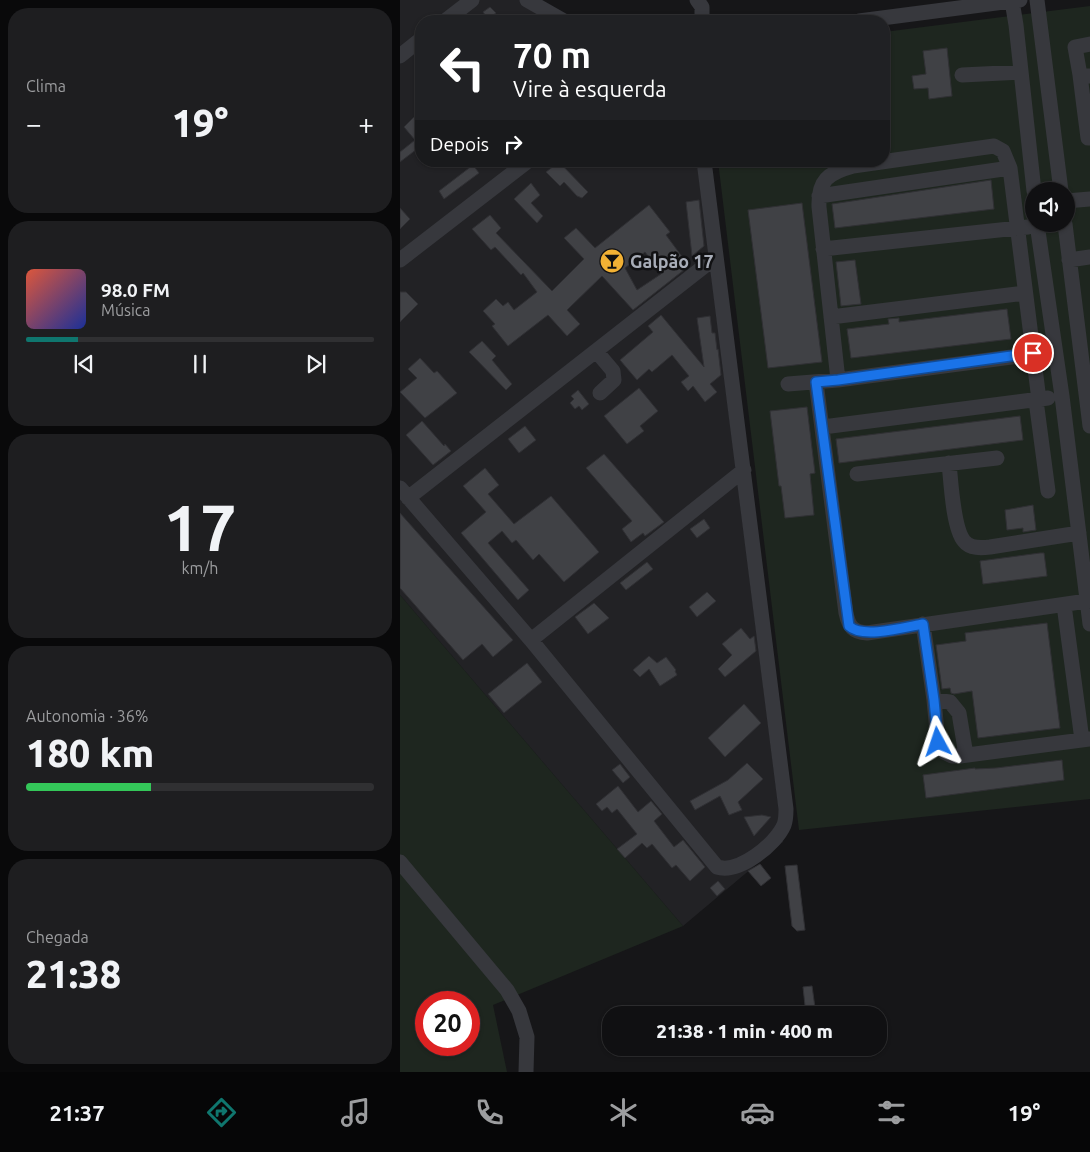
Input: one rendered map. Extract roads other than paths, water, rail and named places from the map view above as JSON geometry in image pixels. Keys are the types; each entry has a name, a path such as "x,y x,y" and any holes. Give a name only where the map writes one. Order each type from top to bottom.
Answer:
{"lane":[{"path":"453,15 472,0"},
{"path":"527,0 553,15"},
{"path":"890,16 981,2 1016,0 1021,72 1033,182"},
{"path":"1037,0 1060,182"},
{"path":"400,56 415,44"},
{"path":"1090,44 1075,47 1085,76 1090,143"},
{"path":"962,75 1021,72"},
{"path":"890,161 994,146 1003,151 1010,168 1048,491"},
{"path":"400,260 520,167"},
{"path":"705,167 786,809 785,824 769,844 740,866 729,869 717,867 531,640 404,493 596,351 716,257"},
{"path":"838,380 818,196 820,186 827,178 833,173 850,167"},
{"path":"818,196 1010,168"},
{"path":"1075,200 1090,199"},
{"path":"823,249 1025,227"},
{"path":"1039,232 1062,396 1090,624"},
{"path":"1066,232 1090,426"},
{"path":"1069,260 1090,257"},
{"path":"831,317 1026,294"},
{"path":"596,351 613,371 614,380 600,393"},
{"path":"788,384 838,380 1033,353 1055,352"},
{"path":"816,382 849,626 857,632 868,633 1087,601"},
{"path":"823,426 1038,404 1062,396"},
{"path":"1044,455 1068,452"},
{"path":"857,474 997,458"},
{"path":"949,464 960,533 964,541 969,545 978,548 990,547 1079,533"},
{"path":"531,640 744,470"},
{"path":"923,624 938,742 944,752 952,756 966,755 1086,739 1064,605"},
{"path":"934,700 950,702 959,713 966,755"},
{"path":"400,862 507,990 519,1011 527,1037 526,1072"}],"place":[{"name":"Galpão 17","path":"612,261"}]}
